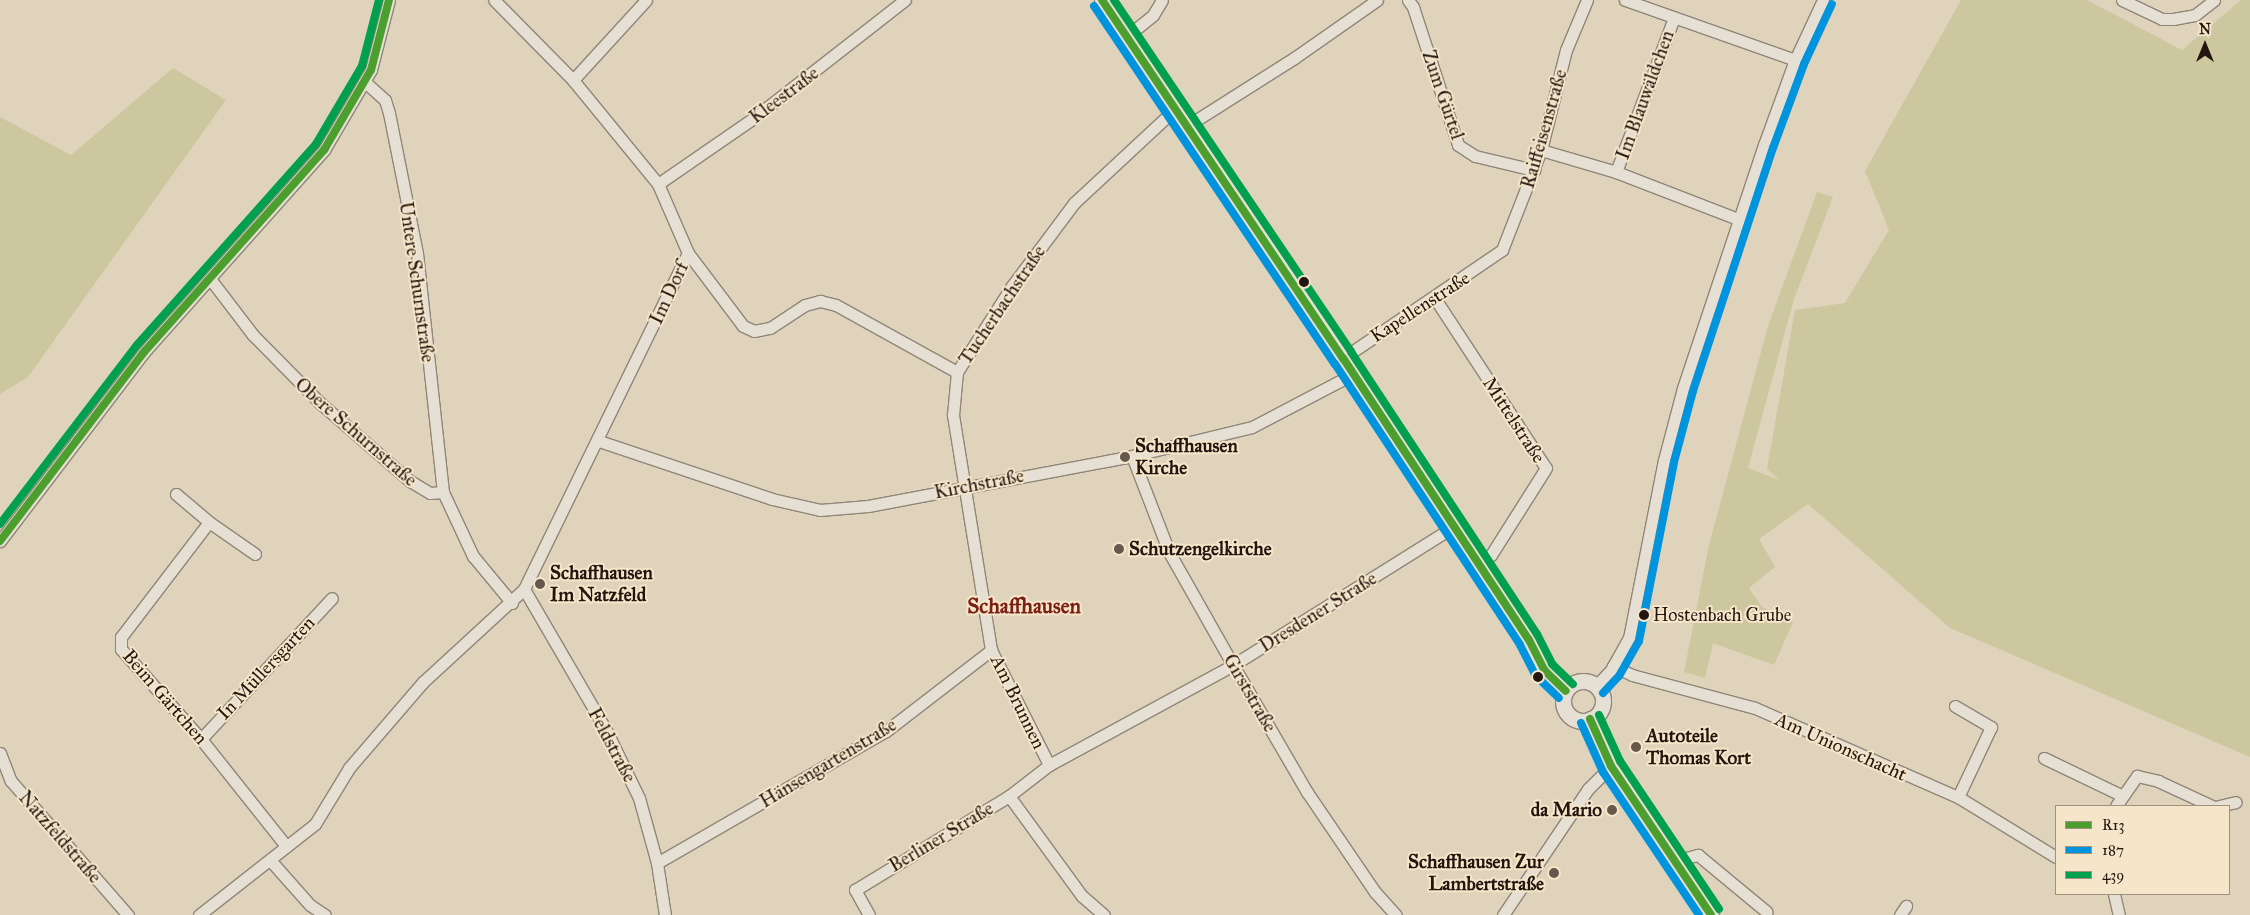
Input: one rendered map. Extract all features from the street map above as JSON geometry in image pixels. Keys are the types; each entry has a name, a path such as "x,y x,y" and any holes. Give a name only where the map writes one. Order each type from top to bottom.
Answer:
{"street":[{"path":"0,541 144,352 309,170 336,133 366,82 389,0"},
{"name":"Im Dorf","path":"199,915 315,824 349,768 423,682 512,604 524,589 599,441 688,253 658,184 573,80 494,0"},
{"path":"573,80 646,0"},
{"name":"Kleestraße","path":"658,184 761,112 905,0"},
{"path":"1102,0 1529,640 1544,670 1566,691"},
{"path":"1126,38 1153,15 1162,0"},
{"path":"1187,126 1294,58 1377,0"},
{"name":"Zum Gürtel","path":"1408,0 1413,7 1458,145 1475,156 1534,170"},
{"name":"Raiffeisenstraße","path":"1496,256 1508,238 1534,170 1541,150 1566,50 1587,0"},
{"name":"Im Blauwäldchen","path":"1625,0 1795,60"},
{"path":"1596,686 1613,666 1629,638 1664,460 1682,388 1738,219 1795,60 1823,0"},
{"path":"2122,0 2162,18 2173,19 2195,15 2214,0"},
{"name":"Im Blauwäldchen","path":"1616,172 1674,18"},
{"name":"Untere Schurnstraße","path":"366,82 385,100 389,113 417,254 443,492"},
{"name":"Tucherbachstraße","path":"688,253 743,326 754,331 770,328 804,305 820,300 836,305 957,372 1012,286 1074,203 1175,109"},
{"name":"Im Blauwäldchen","path":"1541,150 1616,172 1738,219"},
{"name":"Kapellenstraße","path":"1342,358 1496,256"},
{"name":"Obere Schurnstraße","path":"211,280 253,335 319,402 410,481 430,493 443,492 473,556 512,604"},
{"name":"Mittelstraße","path":"1434,297 1546,468 1491,555 1476,563"},
{"name":"Am Brunnen","path":"957,372 953,415 991,650 1049,765"},
{"name":"Kirchstraße","path":"599,441 772,499 820,510 868,506 964,486 1132,456 1252,427 1353,374"},
{"name":"Girststraße","path":"1132,456 1169,552 1232,665 1307,792 1375,892 1396,915"},
{"path":"176,494 209,522 255,554"},
{"name":"Beim Gärtchen","path":"209,522 122,637 121,649 202,739 286,846"},
{"name":"Dresdener Straße","path":"1049,765 1232,665 1453,528"},
{"name":"Feldstraße","path":"524,589 605,728 639,798 657,862 665,915"},
{"name":"In Müllersgarten","path":"202,739 332,598"},
{"name":"Hänsengartenstraße","path":"657,862 886,731 991,650"},
{"name":"Am Unionschacht","path":"1613,666 1632,676 1755,708 1958,796 2055,856"},
{"path":"1577,682 1596,686 1603,704 1590,719 1578,720 1567,713 1563,701 1566,691 1577,682"},
{"path":"1955,706 1991,727 1958,796"},
{"path":"1590,719 1612,766 1711,915"},
{"name":"Natzfeldstraße","path":"0,753 11,781 128,915"},
{"path":"2044,758 2118,801 2137,776 2210,805"},
{"name":"Berliner Straße","path":"869,915 855,890 1009,796 1049,765"},
{"path":"1503,915 1588,789 1612,766"},
{"path":"1009,796 1082,896 1104,915"},
{"path":"2223,805 2236,802"},
{"path":"1675,861 1698,855 1767,912"},
{"path":"270,860 310,905 325,915"},
{"path":"2114,895 2119,915"}],"shaded area":[{"path":"1961,0 2087,0 2182,50 2241,0 2250,0 2250,757 1950,628 1808,504 1759,539 1775,567 1749,588 1762,607 1793,622 1774,665 1713,643 1705,678 1684,672 1709,545 1768,326 1817,192 1833,197 1794,299 1748,468 1779,480 1767,469 1795,310 1845,303 1889,230 1865,171"},
{"path":"173,68 226,100 28,377 0,394 0,117 71,155"}],"transit line":[{"name":"439","path":"0,524 137,345 316,144 362,66 379,0"},
{"name":"R13","path":"0,541 144,352 324,150 371,70 389,0"},
{"name":"R13","path":"1102,0 1343,358 1529,640 1544,670 1566,691"},
{"name":"439","path":"1114,0 1351,352 1537,634 1552,664 1573,684"},
{"name":"187","path":"1603,693 1619,676 1639,641 1674,462 1693,391 1773,148 1804,64 1832,4"},
{"name":"187","path":"1094,6 1335,364 1520,645 1535,675 1559,698"},
{"name":"439","path":"1599,715 1620,761 1719,909"},
{"name":"R13","path":"1590,719 1611,766 1711,915"},
{"name":"187","path":"1581,723 1603,772 1699,915"}],"place":[{"name":"Schaffhausen Kirche","path":"1125,457"},
{"name":"Schutzengelkirche","path":"1119,549"},
{"name":"Schaffhausen Im Natzfeld","path":"540,584"},
{"name":"Hostenbach Grube","path":"1644,615"},
{"name":"Autoteile Thomas Kort","path":"1636,747"},
{"name":"da Mario","path":"1612,810"},
{"name":"Schaffhausen Zur Lambertstraße","path":"1554,873"}],"district":[{"name":"Schaffhausen","path":"1024,606"}]}
